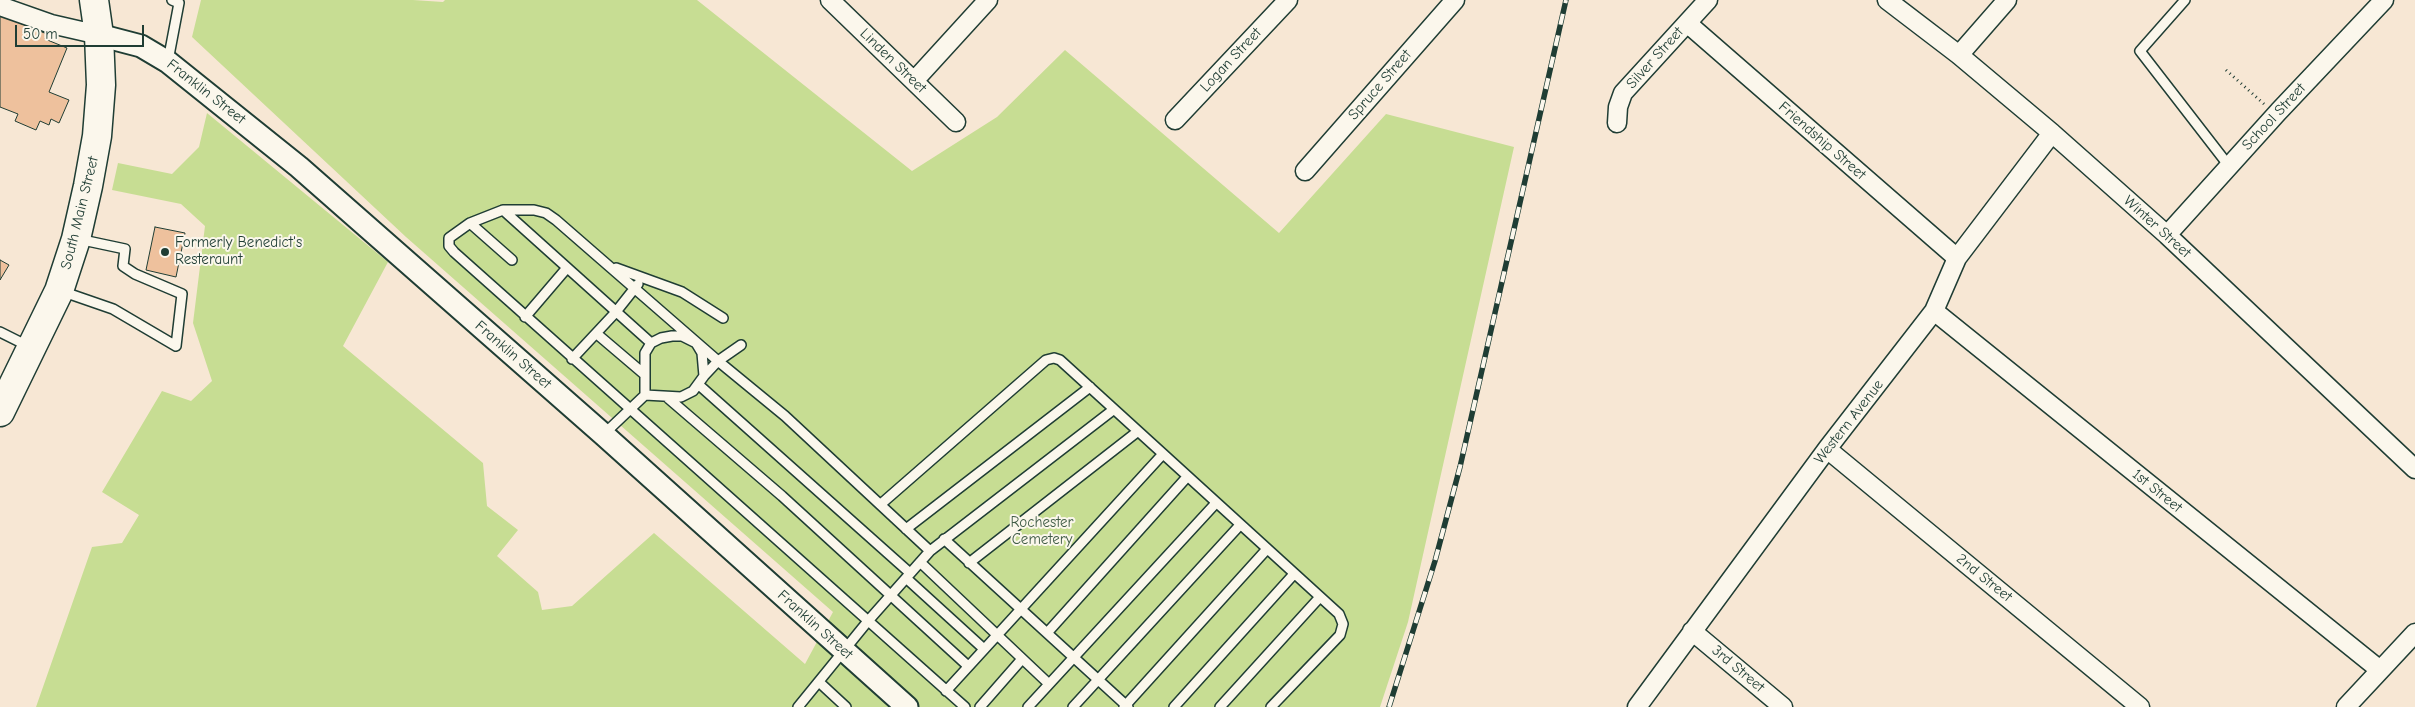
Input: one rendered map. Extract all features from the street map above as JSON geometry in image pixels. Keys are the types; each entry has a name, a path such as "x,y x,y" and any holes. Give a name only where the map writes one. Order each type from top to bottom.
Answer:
{"main road":[{"name":"South Main Street","path":"0,412 33,348 59,291 76,239 97,136 101,85 99,35 94,0"}],"street":[{"name":"Linden Street","path":"830,0 956,122"},
{"path":"914,81 988,0"},
{"name":"Logan Street","path":"1175,120 1288,0"},
{"name":"Spruce Street","path":"1305,171 1456,0"},
{"name":"Silver Street","path":"1617,123 1618,107 1623,93 1708,0"},
{"name":"Winter Street","path":"1887,0 1959,55 2052,133 2167,235 2415,469"},
{"path":"1959,55 2007,0"},
{"name":"School Street","path":"2167,235 2384,0"},
{"path":"0,6 51,24 99,35"},
{"name":"Friendship Street","path":"1687,24 1957,258"},
{"name":"Franklin Street","path":"99,35 141,46 168,62 343,204 907,707"},
{"name":"Western Avenue","path":"1637,707 1827,449 1934,311 1957,258 2052,133"},
{"name":"1st Street","path":"1934,311 2380,670"},
{"name":"2nd Street","path":"1827,449 2140,707"},
{"name":"3rd Street","path":"1692,631 1783,707"},
{"path":"2346,707 2415,633"}],"lane":[{"path":"168,62 179,3 172,0"},
{"path":"2185,0 2140,52 2229,166"},
{"path":"930,551 785,416 696,343 613,267 546,213 522,209 502,210 470,223 449,238 449,246 525,317 965,707"},
{"path":"502,210 651,343"},
{"path":"470,223 512,260"},
{"path":"59,291 113,309 176,346 182,294 135,274 123,266 126,249 76,239"},
{"path":"613,267 682,292 723,318"},
{"path":"525,317 566,269"},
{"path":"572,359 616,313 643,277"},
{"path":"0,332 33,348"},
{"path":"597,334 644,374"},
{"path":"645,395 645,352 651,343 661,338 682,336 696,343 702,353 704,376"},
{"path":"604,435 645,395 668,398 681,397 693,391 718,361 741,345"},
{"path":"881,504 1046,360 1054,358 1060,360 1112,410 1339,614 1343,624 1340,635 1271,707"},
{"path":"699,385 908,575 984,649"},
{"path":"906,529 1090,387"},
{"path":"668,398 782,496 968,666"},
{"path":"798,707 868,621 930,551 1112,410"},
{"path":"970,562 1137,432"},
{"path":"946,690 1162,455"},
{"path":"1047,633 1187,477"},
{"path":"1028,707 1216,504"},
{"path":"1073,707 1240,525"},
{"path":"944,540 1126,706 1267,549"},
{"path":"920,562 996,636 1049,684"},
{"path":"1174,707 1294,574"},
{"path":"1220,707 1320,597"},
{"path":"980,707 1022,659"},
{"path":"819,682 846,707"}],"path":[{"path":"2226,70 2266,106"}],"green space":[{"name":"Rochester Cemetery","path":"201,0 413,0 443,2 445,0 697,0 912,171 997,117 1065,50 1279,233 1386,114 1514,147 1408,622 1380,707 36,707 92,547 122,543 139,515 102,492 162,391 191,401 212,381 193,323 205,226 181,204 112,190 118,163 172,174 199,147 207,113 388,262 343,346 483,463 487,506 518,530 497,556 538,592 542,610 572,606 654,533 805,664 833,612 406,237 192,37"}],"building":[{"path":"0,15 47,34 45,39 67,48 49,92 69,100 59,123 51,119 49,125 40,121 36,130 15,121 18,114 0,107"},
{"name":"Formerly Benedict's Resteraunt","path":"155,227 185,233 176,277 146,270"},
{"path":"0,260 9,265 0,280"}],"railway":[{"path":"1389,707 1435,561 1460,467 1566,0"}],"place":[{"name":"Formerly Benedict's Resteraunt","path":"165,252"}]}
